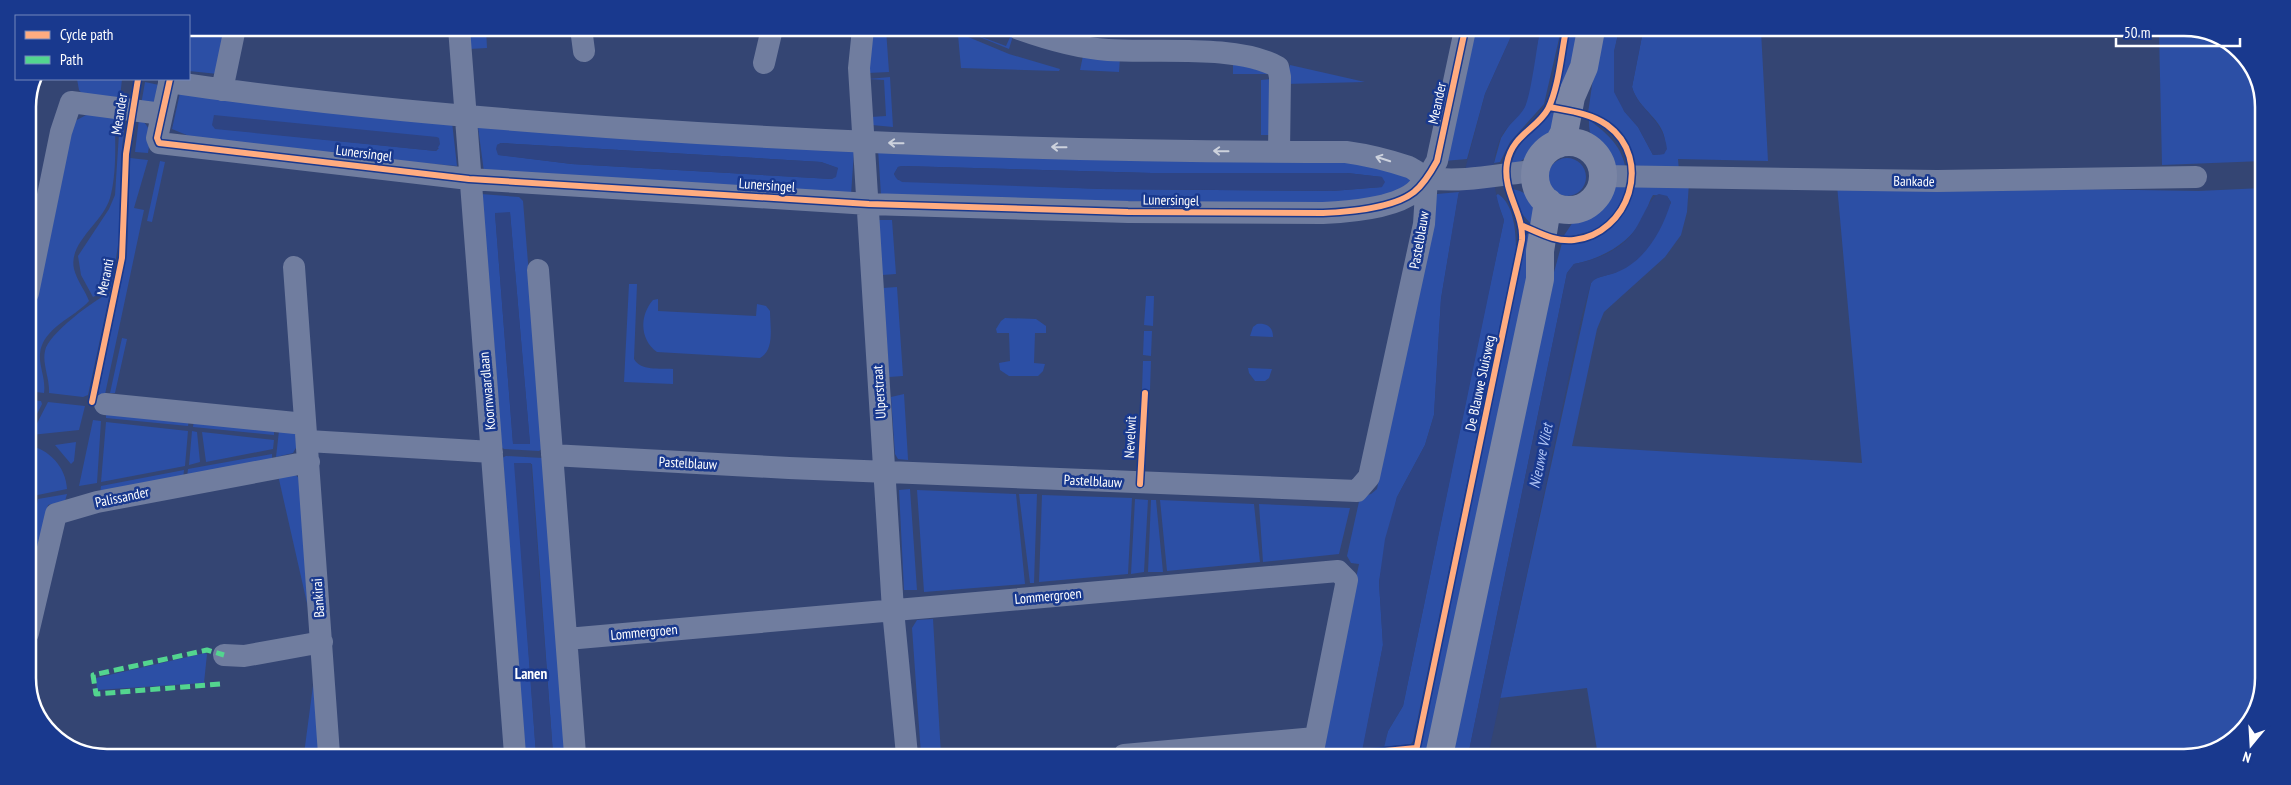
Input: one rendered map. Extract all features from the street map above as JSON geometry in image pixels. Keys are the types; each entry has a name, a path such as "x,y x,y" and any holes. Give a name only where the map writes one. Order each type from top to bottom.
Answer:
{"main road":[{"path":"1558,144 1564,133 1572,97 1584,67 1590,36"},
{"path":"1584,67 1586,101 1582,134 1586,147"},
{"path":"1440,749 1540,279 1540,186 1543,154 1558,144 1570,142 1586,147 1598,159 1602,176 1600,188 1594,198 1585,205 1574,209 1562,209 1540,186"},
{"path":"1540,279 1553,255 1565,220 1574,209"}],"street":[{"path":"222,90 232,36"},
{"name":"Koornwaardlaan","path":"459,36 464,116 515,749"},
{"path":"582,36 584,51"},
{"path":"764,62 770,36"},
{"name":"Ulperstraat","path":"862,36 859,68 893,610 905,749"},
{"path":"1044,36 1087,48 1232,53 1269,62 1278,67 1280,77 1280,152"},
{"name":"Meander","path":"1436,178 1437,160 1464,36"},
{"name":"Lunersingel","path":"1436,178 1401,200 1351,212 1323,214 1128,212 869,204 469,179 160,143 158,138 169,80 222,90 464,116 864,142 1346,152 1374,156 1436,178 1491,179 1540,186"},
{"path":"36,253 61,132 71,102 162,114"},
{"name":"Bankade","path":"1602,176 1937,182 2196,177"},
{"name":"Pastelblauw","path":"552,455 789,468 884,470 1131,483 1357,491 1369,477 1424,224 1436,178"},
{"name":"Bankirai","path":"294,267 330,749"},
{"path":"538,270 575,749"},
{"path":"105,404 307,442 492,452"},
{"name":"Palissander","path":"36,599 56,514 307,442"},
{"name":"Lommergroen","path":"567,639 1338,571 1347,580 1314,747"},
{"path":"224,655 244,656 322,642"},
{"path":"1266,749 1314,747"}],"shaded area":[{"path":"190,36 226,36 218,74 190,71"},
{"path":"468,36 486,36 487,48 469,49"},
{"path":"871,36 886,36 889,72 868,73"},
{"path":"958,36 966,36 1009,54 1060,69 1059,71 961,68"},
{"path":"977,36 1006,46 1011,36 1013,36 1009,49"},
{"path":"1469,36 1511,36 1485,94 1467,159 1444,161"},
{"path":"1539,36 1560,36 1544,104 1510,142 1500,162 1494,163 1501,138 1525,106"},
{"path":"1569,36 1579,36 1558,106 1555,101"},
{"path":"1599,36 1618,36 1614,52 1624,111 1638,127 1653,155 1664,154 1665,143 1663,133 1654,118 1641,104 1632,87 1642,36 1761,36 1768,161 1678,159 1679,171 1637,168 1619,132 1588,113"},
{"path":"2159,36 2184,36 2206,40 2223,48 2234,57 2249,80 2255,103 2255,161 2162,165"},
{"path":"1083,56 1120,58 1119,72 1080,70"},
{"path":"1233,62 1270,74 1233,74"},
{"path":"1290,65 1365,82 1285,84"},
{"path":"890,77 893,127 872,125 871,117 886,116 884,80 868,79"},
{"path":"1272,79 1272,135 1261,135 1261,80"},
{"path":"77,80 122,80 120,98 84,96 79,90"},
{"path":"145,82 159,85 154,102 141,105"},
{"path":"180,93 452,122 457,166 211,145 172,129","holes":["213,128 439,148 436,151"]},
{"path":"1550,112 1561,115 1551,136 1532,153 1511,167 1513,158 1521,143"},
{"path":"88,114 115,117 114,178 106,207 81,241 74,259 75,273 89,301 53,330 42,345 40,364 44,393 36,392 36,292 68,139 75,121"},
{"path":"120,118 125,122 121,157 119,240 111,288 93,297 81,275 78,256 109,209 115,195"},
{"path":"139,119 149,129 148,153 135,152"},
{"path":"1589,120 1602,130 1618,147 1626,170 1604,158 1591,137"},
{"path":"478,127 854,151 851,195 484,172","holes":["501,143 821,162 838,168 832,179 572,164 499,155 497,145"]},
{"path":"878,149 1342,156 1411,177 1410,189 1330,207 881,195","holes":["902,166 1151,173 1347,173 1382,177 1382,187 1332,191 1102,189 898,180 894,174 898,167"]},
{"path":"130,158 148,160 134,208 144,210 104,399 98,394 127,253"},
{"path":"1567,158 1581,163 1586,177 1581,191 1567,196 1553,191 1548,177 1553,163"},
{"path":"160,161 165,162 152,222 147,221"},
{"path":"1635,183 1689,183 1687,212 1681,235 1665,257 1604,312 1597,329 1572,446 1862,463 1837,185 2198,191 2255,188 2255,678 2251,700 2241,720 2226,720 2226,735 2223,737 2206,745 2184,749 1597,749 1587,688 1500,698 1591,283 1594,279 1617,272 1671,203 1667,196 1653,195 1644,217 1631,235 1605,254 1574,264 1567,273 1469,749 1451,749 1539,327 1562,243 1586,242 1598,237 1620,218 1629,202"},
{"path":"1627,186 1617,209 1604,223 1587,232 1563,237 1573,222 1593,211 1611,187"},
{"path":"1511,189 1525,194 1533,203 1539,230 1521,212"},
{"path":"1459,192 1441,299 1434,415 1425,445 1397,497 1379,582 1383,645 1363,749 1321,749 1359,564 1351,563 1347,556 1360,497 1371,494 1377,489 1437,194"},
{"path":"481,194 519,197 523,201 543,448 539,451 504,449 500,446","holes":["495,213 510,213 530,444 513,443"]},
{"path":"1498,194 1508,204 1511,211 1515,227 1516,249 1413,741 1411,744 1383,747 1388,731 1403,706 1416,645 1504,220 1495,196"},
{"path":"878,220 892,220 896,274 882,275"},
{"path":"1530,233 1538,237 1431,749 1420,749 1526,235"},
{"path":"629,284 637,284 634,359 637,363 646,367 673,369 673,384 624,382"},
{"path":"897,287 903,376 889,377 883,288"},
{"path":"110,293 88,395 83,397 49,393 44,356 48,344 73,318 94,302"},
{"path":"1146,296 1154,296 1153,326 1144,325"},
{"path":"658,299 658,311 756,316 757,304 766,306 770,311 771,324 771,337 768,349 760,358 657,352 647,341 643,328 648,306 653,300"},
{"path":"1005,318 1036,319 1046,326 1046,333 1035,333 1034,363 1045,364 1043,371 1038,376 1009,376 1000,370 999,363 1010,361 1009,333 997,333 996,329"},
{"path":"1257,324 1269,326 1273,337 1250,336 1253,327"},
{"path":"1144,331 1152,331 1151,356 1143,355"},
{"path":"122,338 127,339 115,393 110,393"},
{"path":"1143,361 1151,361 1150,390 1142,390"},
{"path":"1248,368 1272,369 1269,378 1265,381 1255,381"},
{"path":"904,394 908,460 898,459 895,454 891,397"},
{"path":"36,401 41,401 42,404 36,416"},
{"path":"48,402 85,406 79,430 36,434 36,425"},
{"path":"106,410 189,419 188,426 106,418"},
{"path":"194,419 274,427 274,435 193,427"},
{"path":"93,420 101,421 97,483 79,486"},
{"path":"106,422 188,431 185,466 101,482"},
{"path":"192,431 197,432 200,462 189,465"},
{"path":"279,431 295,433 297,446 293,453 276,457"},
{"path":"202,432 274,440 273,449 206,462"},
{"path":"76,442 74,461 71,464 55,445"},
{"path":"36,447 43,450 60,466 67,489 36,495"},
{"path":"272,454 272,462 187,477 188,469"},
{"path":"506,456 543,458 566,749 553,749 532,464 515,463 536,749 524,749 500,459"},
{"path":"184,470 183,479 100,494 101,486"},
{"path":"294,474 299,478 309,612 278,475"},
{"path":"910,489 917,590 904,590 899,490"},
{"path":"917,490 1016,494 1025,584 924,592"},
{"path":"67,494 65,501 48,505 36,563 36,509 38,499"},
{"path":"1019,494 1037,494 1034,583 1030,583"},
{"path":"1042,495 1132,498 1128,574 1039,582"},
{"path":"1135,499 1148,500 1144,572 1131,574"},
{"path":"1151,500 1156,500 1163,572 1148,572"},
{"path":"1160,500 1254,504 1260,562 1167,571"},
{"path":"1259,504 1350,508 1339,554 1263,562"},
{"path":"933,619 941,749 921,749 912,628 917,620"},
{"path":"207,654 204,683 97,690 96,678"},
{"path":"314,678 321,749 305,749"}],"water":[{"path":"1511,36 1539,36 1532,82 1525,107 1506,129 1497,147 1494,168 1495,189 1504,220 1403,706 1388,731 1384,749 1362,749 1383,645 1379,582 1385,539 1397,497 1425,445 1434,415 1441,299 1458,196 1485,94"},
{"path":"1618,36 1642,36 1632,87 1635,95 1661,130 1667,149 1664,154 1653,155 1638,127 1624,111 1614,92 1614,52"},
{"path":"214,115 437,137 440,144 436,151 215,129 212,125"},
{"path":"501,143 821,162 838,168 836,177 832,179 572,164 498,155 497,145"},
{"path":"898,167 1151,173 1347,173 1382,177 1385,182 1382,187 1332,191 1102,189 902,182 894,174"},
{"name":"Nieuwe Vliet","path":"1659,194 1667,196 1671,202 1663,224 1651,244 1644,253 1626,268 1591,283 1582,315 1489,749 1469,749 1567,273 1574,264 1606,254 1620,246 1632,234 1655,196"},
{"path":"510,212 530,444 513,444 495,213"},
{"path":"514,463 531,463 553,749 536,749"}],"marked path":[{"path":"220,684 96,694 93,675 207,650 224,655"}],"cycle path":[{"path":"170,80 157,138 159,143 469,179 869,204 1128,212 1323,213 1358,210 1395,202 1414,192 1424,182 1437,161 1464,36"},
{"name":"De Blauwe Sluisweg","path":"1416,749 1522,240 1520,221 1510,193 1506,174 1507,163 1510,153 1519,139 1538,122 1548,109 1557,80 1565,36"},
{"name":"Meranti","path":"92,402 122,258 126,154 138,80"},
{"path":"1523,226 1560,240 1574,240 1593,235 1609,224 1621,210 1629,193 1632,175 1629,156 1621,139 1607,125 1594,118 1549,107"},
{"name":"Nevelwit","path":"1140,484 1145,393"},
{"path":"1406,749 1416,748"}],"district":[{"name":"Lanen","path":"531,674"}]}
